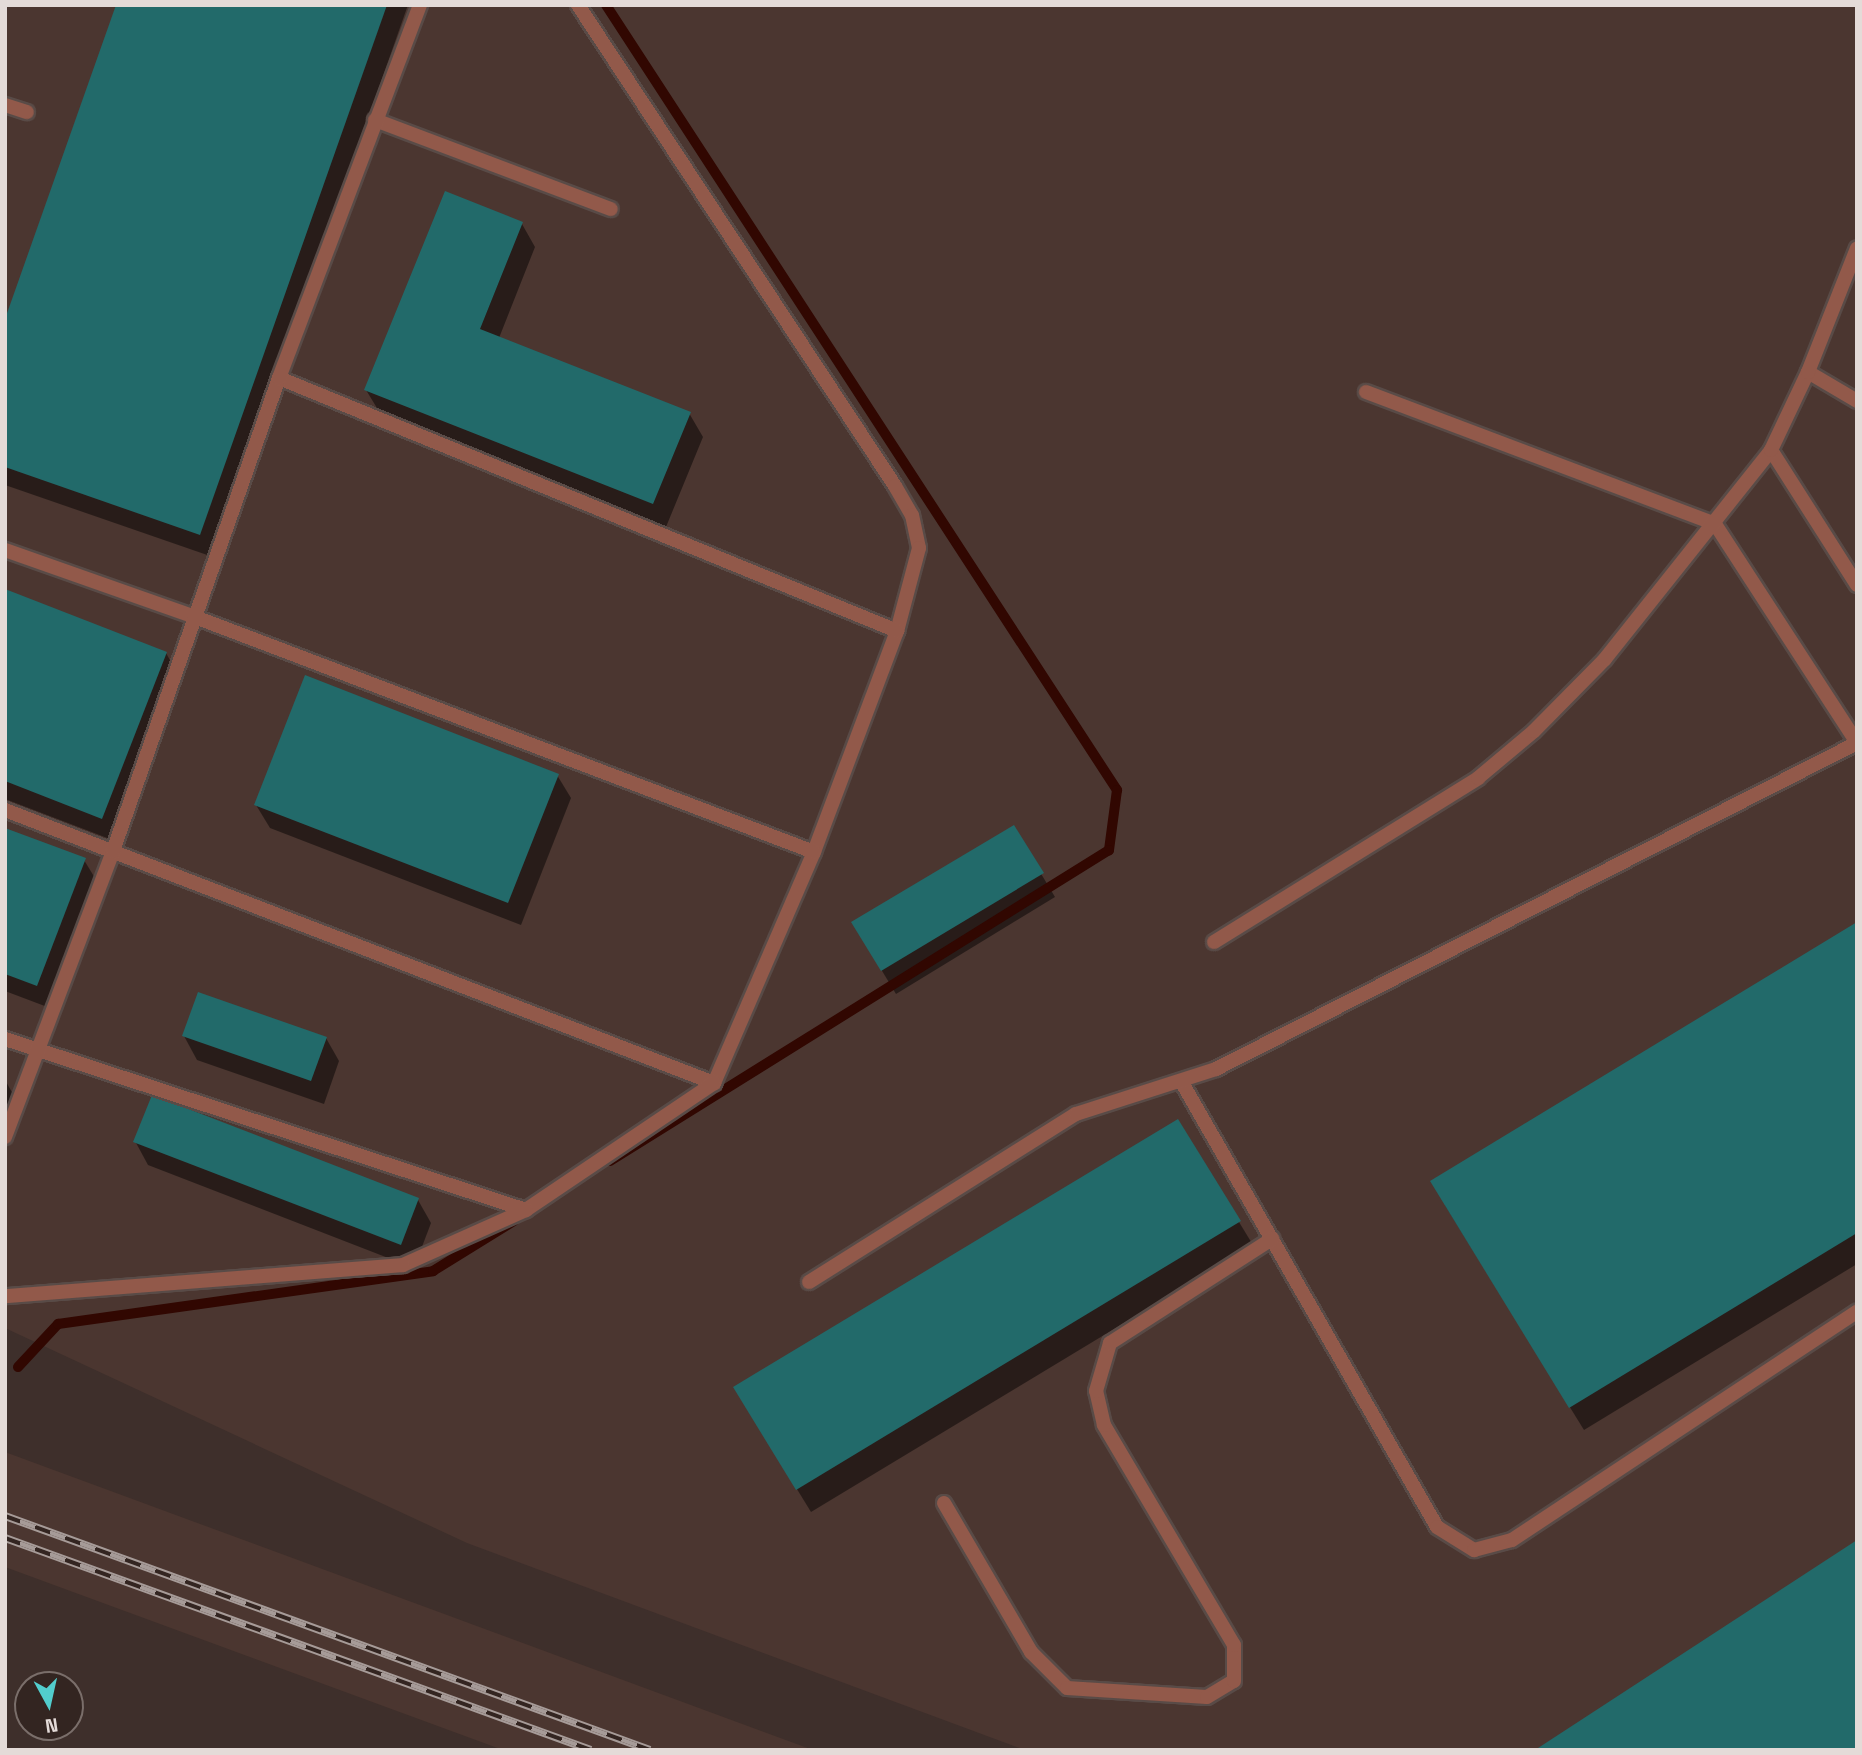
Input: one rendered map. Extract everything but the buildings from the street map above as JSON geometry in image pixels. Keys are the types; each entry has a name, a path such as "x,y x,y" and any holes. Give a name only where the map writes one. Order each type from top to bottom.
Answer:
{"lane":[{"path":"5,1137 113,851 279,378 420,5"},
{"path":"5,1296 403,1265 526,1210 714,1083 814,852 897,631 919,548 912,515 578,5"},
{"path":"5,105 27,112"},
{"path":"375,120 611,209"},
{"path":"1214,942 1497,763 1605,659 1715,524 1771,450 1808,372 1857,248"},
{"path":"1808,372 1857,401"},
{"path":"279,378 897,631"},
{"path":"809,1282 1076,1114 1216,1069 1857,743 1715,524 1366,392"},
{"path":"1771,450 1857,585"},
{"path":"5,550 195,617 814,852"},
{"path":"5,810 714,1083"},
{"path":"5,1039 37,1052 526,1210"},
{"path":"1181,1081 1437,1527 1474,1550 1512,1540 1857,1312"},
{"path":"944,1503 1031,1652 1067,1688 1207,1697 1234,1681 1234,1646 1104,1425 1096,1391 1110,1343 1272,1239"}],"shaded area":[{"path":"5,5 1857,5 1857,1750 1025,1750 467,1543 5,1328"},
{"path":"5,1452 813,1750 503,1750 5,1567"}],"waterway":[{"path":"606,5 1117,790 1109,850 610,1161"},
{"path":"18,1367 58,1324 433,1271 514,1221"}],"railway":[{"path":"5,1516 650,1750"},
{"path":"5,1538 591,1750"}]}
